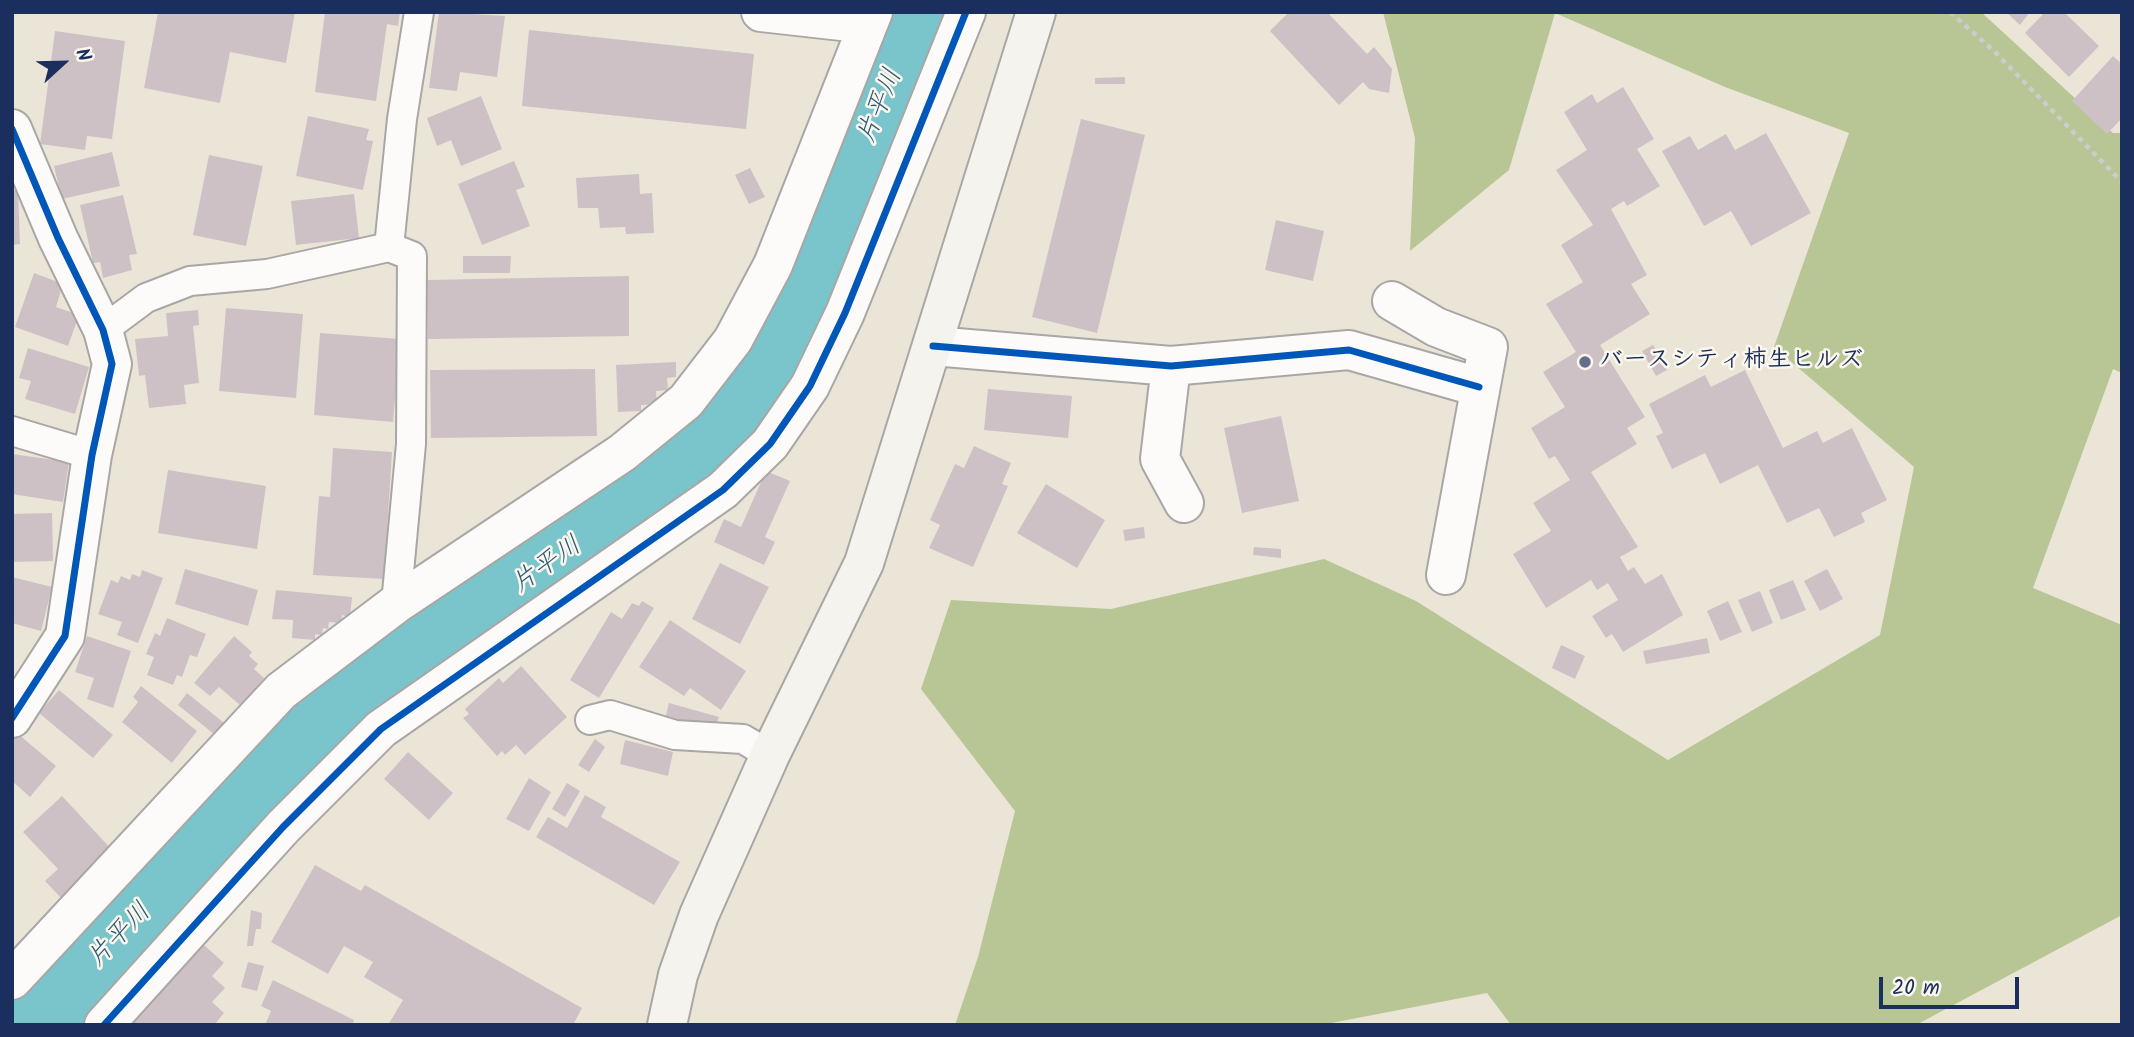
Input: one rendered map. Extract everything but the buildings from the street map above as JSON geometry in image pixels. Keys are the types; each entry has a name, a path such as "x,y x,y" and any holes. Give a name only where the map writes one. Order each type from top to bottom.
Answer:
{"main road":[{"path":"667,1025 678,975 699,915 770,755 864,563 1036,12"}],"street":[{"path":"12,980 281,691 396,604 622,453 687,401 733,340 774,265 870,18 761,12"},
{"path":"104,1025 283,827 381,729 723,490 770,444 810,386 845,313 966,12"},
{"path":"12,129 58,238 103,330 112,364 92,455 65,636 12,718"},
{"path":"1392,301 1436,327 1488,347 1446,575"},
{"path":"933,345 1171,366 1349,350 1479,387"},
{"path":"1171,366 1160,459 1184,503"}],"lane":[{"path":"389,247 402,120 419,12"},
{"path":"103,330 146,298 190,281 267,274 389,247 412,256 411,444 396,604"},
{"path":"12,431 92,455"},
{"path":"590,720 610,715 675,735 743,739 770,755"}],"path":[{"path":"1950,12 1994,51 2122,182"}],"green space":[{"path":"1383,12 1981,12 2113,133 2122,133 2122,373 2113,369 2033,588 2122,625 2122,915 1916,1025 1511,1025 1487,993 1321,1025 955,1025 978,957 1015,811 921,689 951,600 1111,609 1324,559 1416,601 1668,760 1880,635 1914,467 1774,347 1849,133 1725,87 1555,13 1509,170 1410,251 1415,138"}],"waterway":[{"name":"片平川","path":"34,1025 349,704 664,487 768,383 815,290 864,151 922,12"}],"cycle path":[{"path":"104,1025 283,827 381,729 723,490 770,444 810,386 845,313 966,12"},
{"path":"12,129 58,238 103,330 112,364 92,455 65,636 12,718"},
{"path":"933,346 1171,366 1349,350 1479,387"}],"place":[{"name":"バースシティ柿生ヒルズ","path":"1585,362"}]}
